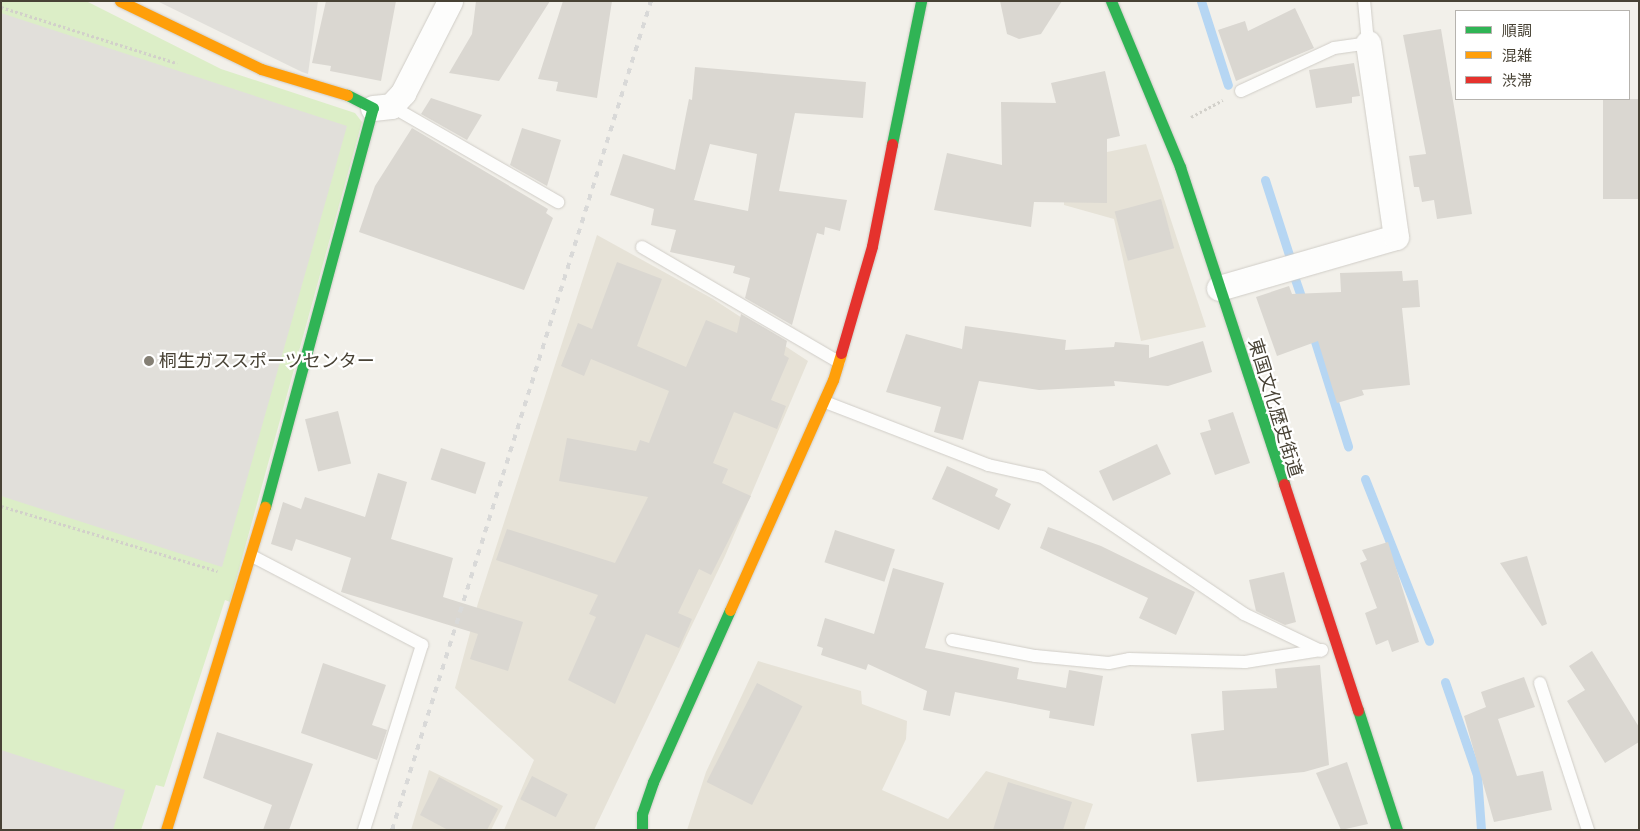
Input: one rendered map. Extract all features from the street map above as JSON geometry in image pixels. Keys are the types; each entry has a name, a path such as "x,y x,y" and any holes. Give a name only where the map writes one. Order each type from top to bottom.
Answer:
{"main road":[{"path":"120,1 261,69 382,107 252,556 166,830"},
{"path":"642,830 645,803 653,782 825,402 840,362 872,246 921,1"},
{"name":"東国文化歴史街道","path":"1111,1 1166,128 1219,288 1272,459 1337,646 1396,830"}],"street":[{"path":"382,107 403,93 450,1"},
{"path":"1219,288 1396,237 1368,43"}],"lane":[{"path":"1241,91 1334,48 1368,43 1364,1"},
{"path":"382,107 558,202"},
{"path":"642,247 840,362"},
{"path":"825,402 988,465 1042,477 1244,614 1321,651"},
{"path":"252,556 422,645 364,830"},
{"path":"952,640 1035,656 1109,663 1129,659 1245,662 1321,651 1337,646"},
{"path":"1540,683 1588,830"}],"path":[{"path":"1,7 180,64"},
{"path":"1188,119 1241,91"},
{"path":"1,506 220,572"}],"shaded area":[{"path":"157,1 318,1 308,74 302,72"},
{"name":"桐生ガススポーツセンター","path":"1,13 347,126 222,567 1,496"},
{"path":"1146,144 1206,327 1141,341 1114,219 1064,205 1064,185 1107,152"},
{"path":"597,235 713,299 808,361 725,556 594,830 504,830 534,760 455,688 478,603"},
{"path":"758,661 861,691 862,704 907,721 906,739 882,790 948,819 986,771 1093,804 1084,830 687,830 706,772"},
{"path":"1,750 125,790 113,830 1,830"},
{"path":"429,770 503,806 491,830 411,830"}],"green space":[{"name":"桐生ガススポーツセンター","path":"1,1 86,1 221,69 355,113 362,122 230,602 225,600 164,787 156,785 141,830 1,830"}],"building":[{"path":"326,1 396,1 381,81 330,71 331,66 312,63"},
{"path":"476,1 550,1 499,81 449,73 472,34"},
{"path":"563,1 612,1 597,98 556,91 558,82 538,79"},
{"path":"1000,1 1062,1 1041,34 1019,39 1007,34"},
{"path":"1295,8 1314,48 1236,81 1218,30 1245,21 1248,31"},
{"path":"1441,29 1472,214 1437,219 1434,200 1422,202 1419,187 1414,187 1409,156 1426,154 1403,35"},
{"path":"1354,63 1360,96 1352,97 1352,103 1316,108 1309,70"},
{"path":"695,67 866,82 863,118 795,113 779,191 847,200 840,231 825,227 824,235 817,233 792,325 745,298 750,278 733,273 735,266 670,252 676,230 651,225 654,209 610,195 623,154 675,170 689,99 692,100","holes":["710,144 757,154 748,211 694,200"]},
{"path":"1105,71 1120,136 1107,139 1107,203 1034,202 1031,227 934,210 947,153 1002,165 1001,102 1056,103 1051,83"},
{"path":"431,98 482,115 467,140 421,114"},
{"path":"1639,99 1639,199 1603,199 1603,100"},
{"path":"412,128 548,209 546,213 553,218 524,290 359,232 375,186"},
{"path":"522,128 561,140 547,186 510,165"},
{"path":"1161,199 1174,248 1128,261 1115,211"},
{"path":"617,262 662,279 637,346 686,367 706,320 737,333 741,314 787,341 784,355 789,358 771,400 786,406 777,429 734,412 713,463 728,469 722,483 751,496 711,575 699,569 678,613 692,619 679,648 646,634 615,704 568,680 596,617 589,614 598,595 496,560 507,529 615,563 648,497 559,481 567,438 636,451 640,440 649,443 669,391 591,359 584,376 561,366 578,323 592,329"},
{"path":"1402,271 1403,281 1418,280 1420,307 1402,308 1410,385 1362,390 1364,395 1337,403 1318,341 1277,356 1256,297 1289,286 1292,294 1341,292 1340,273"},
{"path":"965,326 1066,340 1065,350 1114,347 1115,342 1149,345 1149,358 1203,341 1212,372 1168,386 1114,381 1115,386 1039,390 979,381 963,440 934,432 941,407 886,392 906,334 962,349"},
{"path":"338,411 351,463 318,472 305,419"},
{"path":"1233,412 1250,463 1215,475 1200,433 1211,430 1208,420"},
{"path":"1157,444 1171,474 1113,501 1099,471"},
{"path":"441,448 486,463 476,494 431,479"},
{"path":"947,466 998,489 995,496 1011,504 999,530 932,499"},
{"path":"378,473 407,482 391,539 453,558 443,597 523,622 508,671 470,659 478,634 341,592 351,558 296,539 292,551 271,544 283,502 301,509 305,497 365,517"},
{"path":"1048,527 1101,546 1195,592 1176,635 1139,618 1148,598 1040,548"},
{"path":"835,530 895,549 884,582 824,562"},
{"path":"1388,542 1419,642 1392,652 1388,640 1376,645 1365,613 1377,608 1360,563 1367,560 1362,550"},
{"path":"1527,556 1547,624 1542,626 1500,563"},
{"path":"893,568 944,583 925,648 1019,668 1017,679 1066,688 1069,670 1103,676 1094,726 1049,718 1050,711 955,692 950,716 923,710 927,691 868,664 866,670 821,655 823,648 817,646 825,618 874,634"},
{"path":"1284,572 1296,622 1285,625 1256,611 1249,580"},
{"path":"1592,651 1639,727 1639,742 1605,763 1567,701 1585,690 1569,666"},
{"path":"323,663 386,685 372,725 387,730 377,760 301,733"},
{"path":"1320,665 1329,765 1304,772 1197,782 1191,734 1224,730 1222,691 1277,688 1275,669"},
{"path":"1524,677 1535,707 1498,719 1517,776 1543,771 1552,810 1494,822 1464,716 1486,707 1481,692"},
{"path":"757,683 802,706 752,805 707,782"},
{"path":"217,732 313,764 289,830 263,830 272,805 203,778"},
{"path":"1347,762 1368,824 1341,830 1316,773"},
{"path":"532,776 568,794 556,817 520,799"},
{"path":"439,777 498,809 487,830 448,830 420,815"},
{"path":"1008,782 1072,802 1063,830 993,830"}],"waterway":[{"path":"1201,1 1228,85"},
{"path":"1265,180 1290,258"},
{"path":"1295,279 1304,305"},
{"path":"1312,332 1348,446"},
{"path":"1365,479 1429,641"},
{"path":"1445,682 1477,775 1481,830"}],"railway":[{"path":"392,830 651,1"}],"traffic: fast":[{"path":"892,144 921,1"},
{"path":"1111,1 1180,167 1284,484"},
{"path":"265,507 373,108 347,95"},
{"path":"642,830 642,814 653,782 730,610"},
{"path":"1358,710 1397,830"}],"traffic: slow":[{"path":"120,1 261,69 347,95"},
{"path":"730,610 833,380 841,353"},
{"path":"166,830 265,507"}],"traffic: jam":[{"path":"841,353 872,246 892,144"},
{"path":"1284,484 1358,710"}],"place":[{"name":"桐生ガススポーツセンター","path":"149,361"}]}
